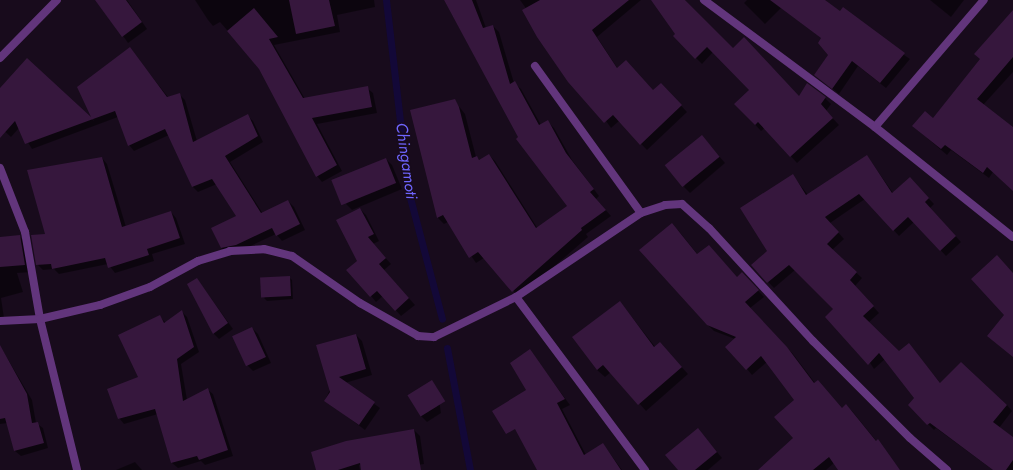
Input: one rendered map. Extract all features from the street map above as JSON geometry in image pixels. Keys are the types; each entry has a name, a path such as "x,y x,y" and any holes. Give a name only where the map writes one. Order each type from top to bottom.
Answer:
{"street":[{"path":"0,58 57,0"},
{"path":"704,0 875,127 1013,237"},
{"path":"875,127 984,0"},
{"path":"535,66 642,213"},
{"path":"0,168 25,232 40,319 77,470"},
{"path":"0,321 40,319 100,305 150,287 198,261 230,251 264,249 292,256 360,303 418,336 434,337 516,297 642,213 665,205 682,204 709,228 813,341 910,438 947,470"},
{"path":"516,297 645,470"}],"building":[{"path":"95,0 126,0 142,22 122,37"},
{"path":"289,0 329,0 335,26 296,34"},
{"path":"444,0 472,0 483,28 493,25 510,84 515,81 539,125 548,120 566,153 594,189 590,192 606,210 581,228 582,230 512,292 478,252 469,258 443,215 437,218 410,110 455,99 459,107 472,158 477,156 479,160 489,154 536,228 567,206 516,139 518,137"},
{"path":"540,0 629,0 592,30 617,68 626,60 653,90 661,83 682,105 640,145 613,115 604,123 568,82 537,37 522,10"},
{"path":"651,0 685,0 733,48 744,37 799,96 807,83 826,97 821,104 833,118 790,157 758,122 755,125 734,104 749,90 707,47 695,59 673,36 675,34"},
{"path":"770,0 825,0 840,11 843,7 905,53 880,83 852,61 832,89 814,75 828,55 818,43 821,38"},
{"path":"254,8 278,37 269,39 303,98 368,86 372,107 312,118 337,165 316,177 259,69 227,31"},
{"path":"1013,10 1013,57 977,99 1013,127 1013,191 987,167 983,173 945,145 941,149 912,126 925,111 933,118 980,59 974,54"},
{"path":"130,47 167,97 180,93 193,142 248,114 258,136 225,156 261,213 288,200 300,224 276,236 272,228 236,245 221,248 211,228 236,216 212,179 192,187 165,129 128,146 115,111 25,144 15,121 0,138 0,88 27,58 91,117 77,87"},
{"path":"702,135 720,157 682,187 665,165"},
{"path":"867,155 892,193 910,177 929,198 925,202 956,236 940,251 908,217 893,231 859,194 825,217 839,232 827,244 857,272 850,280 874,306 863,316 899,351 909,343 940,383 961,362 1007,405 993,422 1013,437 1013,460 1006,470 993,470 930,423 927,425 908,405 914,398 879,353 868,365 825,317 833,309 789,265 767,283 751,265 767,251 740,208 793,174 806,195"},
{"path":"102,157 122,227 171,211 180,238 147,249 149,255 108,268 105,258 52,269 51,264 36,265 31,235 45,234 27,170"},
{"path":"386,158 396,183 341,205 331,180"},
{"path":"360,208 374,234 368,237 386,258 379,264 409,298 395,311 377,291 370,297 346,270 357,261 336,220"},
{"path":"672,223 697,254 709,245 737,277 742,272 759,290 745,302 787,347 814,383 818,380 842,408 846,404 876,441 878,439 900,470 838,470 829,457 813,470 758,470 793,438 774,417 794,400 761,356 746,370 725,347 736,337 707,325 639,250"},
{"path":"20,235 25,265 0,267 0,237"},
{"path":"997,255 1013,273 1013,357 987,336 1004,315 971,279"},
{"path":"290,276 291,296 261,298 260,278"},
{"path":"197,278 228,323 213,334 187,284"},
{"path":"620,301 654,347 660,342 682,367 638,405 603,365 597,370 572,337"},
{"path":"182,310 194,347 177,359 183,401 208,388 228,450 199,460 197,456 171,463 155,409 118,419 107,389 138,377 118,335 160,315 164,323"},
{"path":"252,327 266,357 246,366 232,336"},
{"path":"356,334 366,369 339,377 375,402 359,425 324,401 330,392 316,345"},
{"path":"0,345 27,394 32,423 38,422 44,443 14,451 5,418 0,419"},
{"path":"530,349 565,399 557,403 584,455 603,443 621,470 537,470 515,429 506,434 492,411 526,390 510,363"},
{"path":"432,380 445,401 421,417 407,395"},
{"path":"698,428 717,452 695,470 678,470 665,455"},
{"path":"414,429 421,470 361,470 360,463 338,470 316,470 311,452 346,441"}],"waterway":[{"name":"Chingamoti","path":"386,0 408,190 442,319"},
{"name":"Chingamoti","path":"447,348 470,470"}]}
